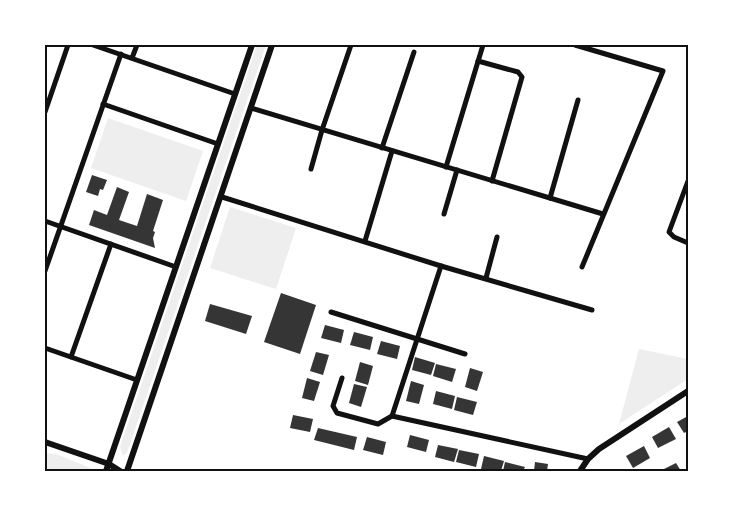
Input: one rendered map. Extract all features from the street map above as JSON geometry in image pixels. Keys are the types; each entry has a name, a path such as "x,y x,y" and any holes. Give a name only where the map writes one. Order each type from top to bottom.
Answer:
{"street":[{"path":"45,112 68,45"},
{"path":"94,45 235,94"},
{"path":"132,58 137,45"},
{"path":"107,468 252,45"},
{"path":"128,471 272,45"},
{"path":"311,169 322,130 351,45"},
{"path":"446,167 483,45"},
{"path":"575,45 663,71 582,267"},
{"path":"382,148 414,52"},
{"path":"45,271 120,54"},
{"path":"478,61 518,72 522,77 492,181"},
{"path":"550,198 578,100"},
{"path":"103,104 218,144"},
{"path":"251,108 603,214"},
{"path":"365,241 392,150"},
{"path":"444,214 456,170"},
{"path":"688,181 670,225 669,232 674,237 688,243"},
{"path":"222,196 441,266 592,310"},
{"path":"45,221 176,268"},
{"path":"486,278 497,237"},
{"path":"71,357 111,244"},
{"path":"392,416 441,266"},
{"path":"331,312 466,354"},
{"path":"45,348 138,380"},
{"path":"342,378 333,406 337,412 378,424 392,416 588,459"},
{"path":"580,471 588,459 610,440 688,391"},
{"path":"45,442 107,468 120,471"}],"shaded area":[{"path":"257,45 266,45 127,453 123,456 120,447"},
{"path":"108,118 203,151 186,201 91,168"},
{"path":"230,207 296,228 276,289 210,268"},
{"path":"639,349 688,359 688,379 619,424"},
{"path":"45,453 56,454 98,471 45,471"}],"building":[{"path":"92,175 107,180 103,190 100,189 98,196 86,192"},
{"path":"117,187 129,192 119,220 137,226 147,194 163,200 153,231 155,232 153,238 155,248 89,225 94,210 107,215"},
{"path":"281,293 316,305 300,354 264,342"},
{"path":"210,304 252,316 246,334 205,321"},
{"path":"325,325 344,330 341,343 321,338"},
{"path":"354,332 373,337 370,350 350,345"},
{"path":"381,341 400,346 397,359 377,354"},
{"path":"316,352 329,355 323,375 310,371"},
{"path":"415,357 435,363 431,375 412,370"},
{"path":"360,362 373,366 368,385 355,381"},
{"path":"436,364 456,369 452,382 433,376"},
{"path":"470,368 483,372 477,391 465,387"},
{"path":"307,378 320,382 314,401 302,398"},
{"path":"411,381 424,385 419,404 406,401"},
{"path":"354,384 367,387 361,407 349,403"},
{"path":"436,391 455,396 452,409 433,404"},
{"path":"457,397 477,402 473,415 454,410"},
{"path":"293,415 313,419 310,432 290,428"},
{"path":"688,416 688,431 684,433 677,422"},
{"path":"669,427 676,439 658,448 652,437"},
{"path":"318,428 357,437 354,450 314,440"},
{"path":"410,435 429,440 426,452 407,447"},
{"path":"367,437 386,442 383,455 363,450"},
{"path":"438,445 458,449 454,462 435,457"},
{"path":"644,446 650,458 633,468 626,456"},
{"path":"459,450 479,454 476,467 456,462"},
{"path":"484,456 504,461 501,471 481,469"},
{"path":"505,462 525,467 523,471 503,471"},
{"path":"535,462 548,464 547,471 534,471"},
{"path":"676,463 681,471 660,471"}]}
